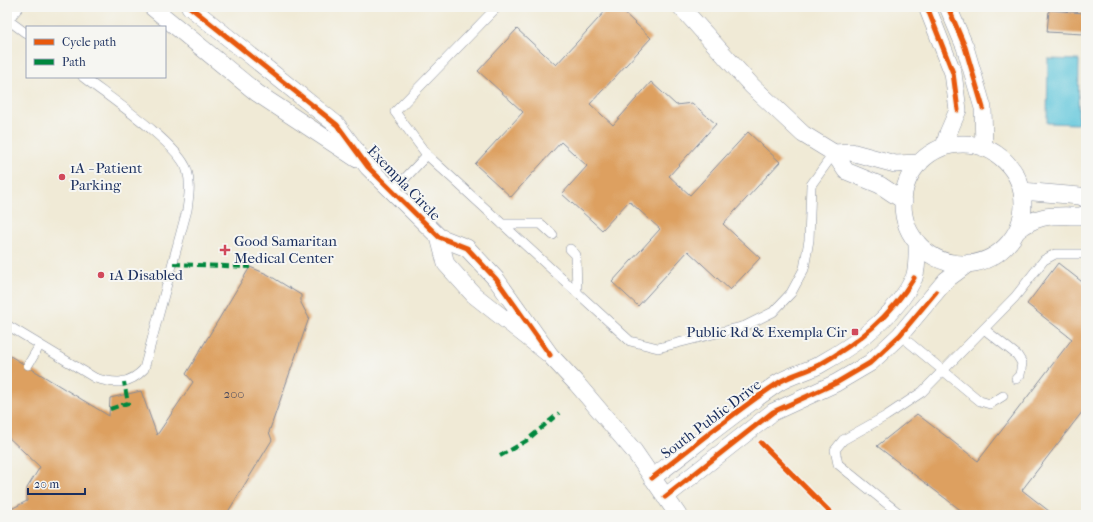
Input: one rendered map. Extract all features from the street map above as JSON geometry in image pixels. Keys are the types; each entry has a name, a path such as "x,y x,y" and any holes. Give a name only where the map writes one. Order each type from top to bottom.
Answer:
{"street":[{"name":"Exempla Circle","path":"152,7 257,93 368,167"},
{"name":"Exempla Circle","path":"190,7 337,125 368,167 439,237 466,248 496,279 550,355 634,451 678,515"},
{"path":"681,7 752,86 803,134 834,153 846,171 880,185 904,201"},
{"path":"927,7 953,73 958,110 948,133 944,147"},
{"path":"948,7 965,47 983,108 984,148"},
{"path":"1017,231 1022,211 1022,192 1019,182 1008,165 993,152 984,148 964,144 944,147 935,151 920,163 909,179 904,201 907,226 917,242 932,255 960,264 979,262 997,253 1005,247 1017,231 1028,221 1040,217 1080,216 1086,214"},
{"path":"834,153 851,152 895,164 920,163"},
{"path":"1022,192 1080,196 1086,199"},
{"name":"Exempla Circle","path":"439,237 446,264 474,295 550,355"},
{"name":"South Public Drive","path":"652,478 779,382 818,365 851,345 879,323 901,298 914,278 917,264 917,242"},
{"path":"665,498 773,412 843,379 870,363 900,335 946,280 969,263"}],"lane":[{"path":"19,7 8,21 26,33"},
{"path":"497,7 395,112 427,155 630,341 658,348 745,326 773,312 791,293 804,269 809,240 811,185 834,153"},
{"path":"7,325 95,378 111,383 124,382 137,377 144,369 187,210 190,191 187,170 178,153 163,139 84,78"},
{"path":"393,191 427,155"},
{"path":"502,224 541,224 553,235"},
{"path":"570,249 576,255 577,292"},
{"path":"901,515 838,464 834,450 843,440 886,416 922,392 1015,297 1044,260 1055,254 1086,254"},
{"path":"984,329 1017,355 1022,363 1020,375 1016,379"},
{"path":"900,335 980,401 990,404 1002,396"},
{"path":"28,365 40,345"}],"water":[{"path":"1048,59 1079,60 1078,124 1047,123"}],"building":[{"path":"609,7 618,7 651,38 590,104 613,125 651,82 676,105 692,103 716,124 669,176 690,195 748,132 780,162 723,224 760,258 730,290 688,251 638,306 612,282 660,229 629,201 602,230 562,194 587,166 561,142 511,197 475,164 523,112 478,71 517,29 556,65"},
{"path":"1049,10 1084,13 1083,34 1047,32"},
{"path":"1058,263 1086,285 1086,407 1022,490 1054,515 967,515 877,446 917,414 978,461 1072,339 1027,304"},
{"name":"Good Samaritan Medical Center","path":"250,267 267,274 301,295 301,303 309,318 269,432 272,440 226,515 7,515 7,511 27,501 27,488 40,467 7,436 7,354 109,416 110,398 141,391 157,435 193,382 186,374"}],"marked path":[{"path":"173,264 250,267"},
{"path":"110,409 128,403 124,382"},
{"path":"500,456 526,441 559,413"}],"cycle path":[{"path":"190,7 337,125 368,167 439,237 467,248 496,279 550,355"},
{"path":"927,7 953,73 958,110"},
{"path":"948,7 965,47 983,108"},
{"path":"652,478 730,417 778,383 819,365 860,338 895,305 914,278"},
{"path":"665,497 773,412 836,383 870,363 900,335 936,292"},
{"path":"761,443 833,515"}],"place":[{"name":"1A - Patient Parking","path":"62,177"},
{"name":"Good Samaritan Medical Center","path":"225,250"},
{"name":"1A Disabled","path":"101,275"},
{"name":"Public Rd & Exempla Cir","path":"855,332"}]}
